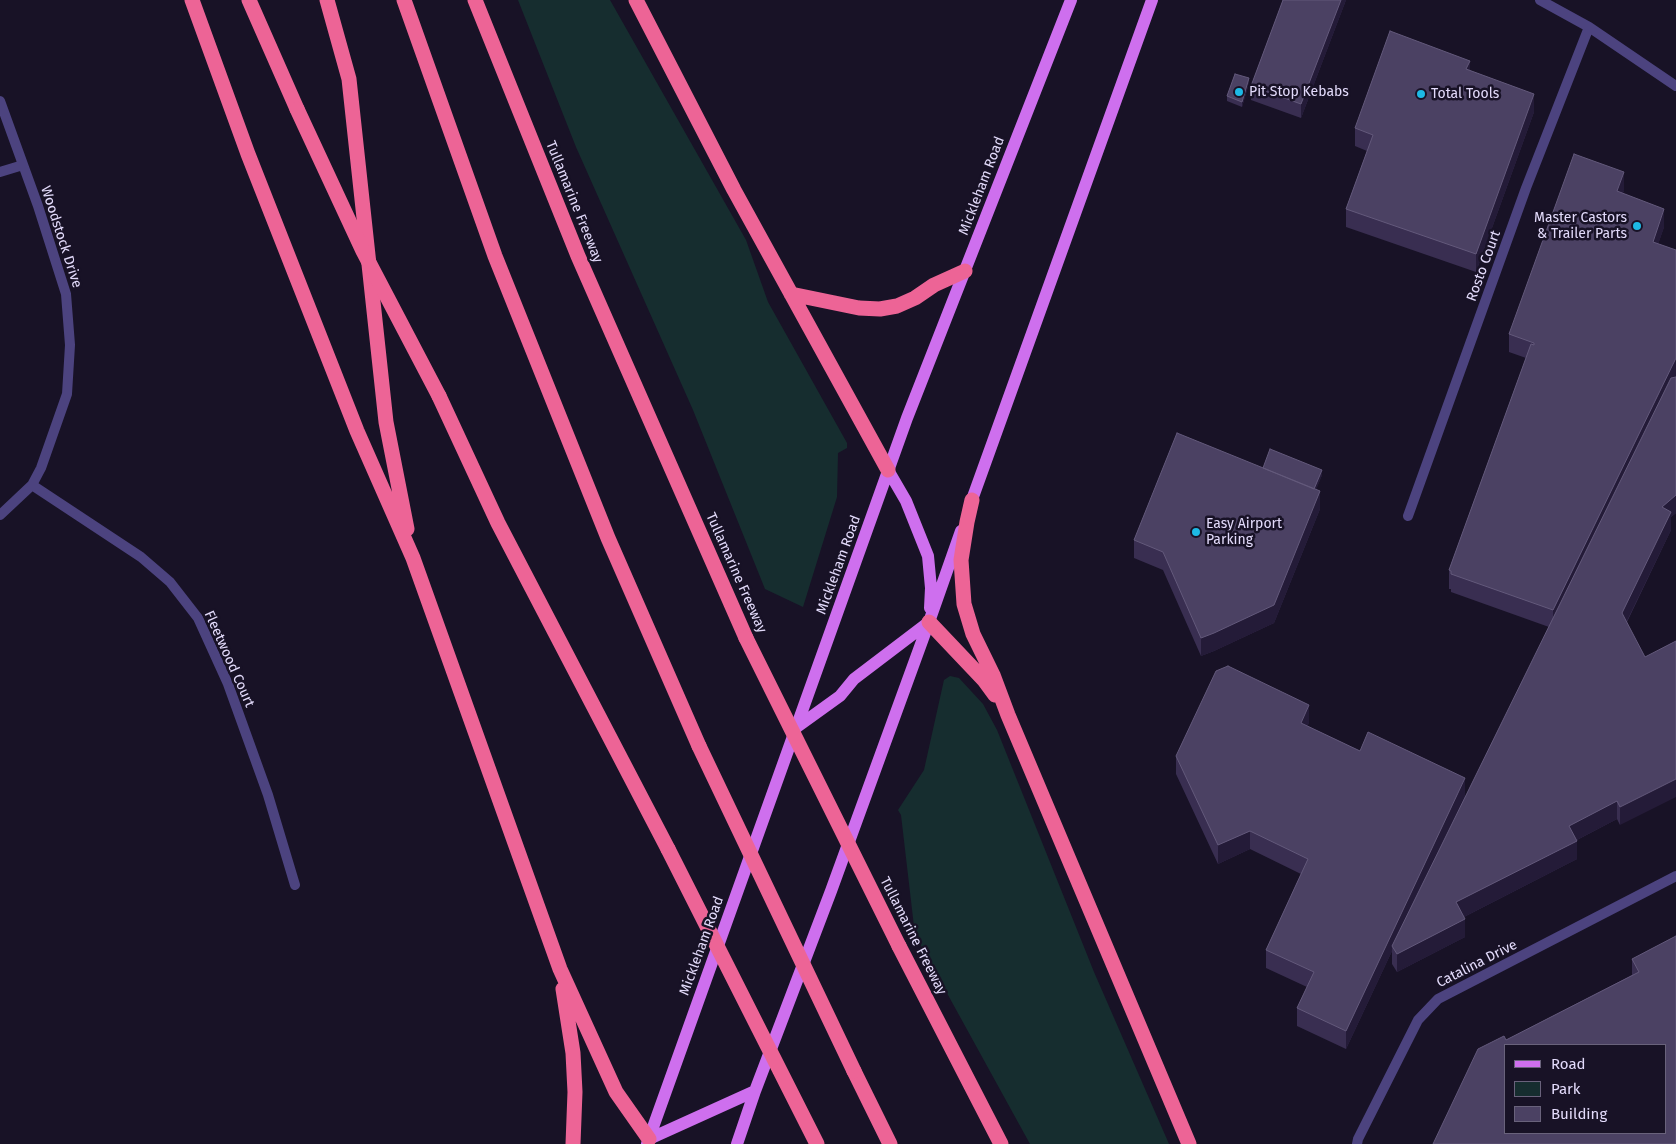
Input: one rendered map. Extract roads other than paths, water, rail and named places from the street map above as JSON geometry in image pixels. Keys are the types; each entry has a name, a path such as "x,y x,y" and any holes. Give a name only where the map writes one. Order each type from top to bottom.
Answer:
{"highway":[{"path":"192,0 248,154 357,431 413,558 560,969 616,1092 649,1142"},
{"path":"249,0 363,250 439,396 498,523 668,849 817,1144"},
{"path":"327,0 349,80 386,422 413,558"},
{"path":"404,0 495,256 608,538 699,746 890,1144"},
{"name":"Tullamarine Freeway","path":"475,0 578,256 746,638 1000,1144"},
{"path":"636,0 734,190 888,470"},
{"path":"791,294 859,308 880,309 897,306 915,298 934,285 965,271"},
{"path":"972,500 961,560 964,604 973,634 994,675 1008,714 1189,1144"},
{"path":"930,622 984,680 1008,714"},
{"path":"560,969 573,1053 575,1092 573,1144"}],"main road":[{"name":"Mickleham Road","path":"649,1142 907,418 1071,0"},
{"path":"737,1144 754,1091 831,891 930,622 1152,0"},
{"path":"888,470 906,501 928,556 931,588 930,622"},
{"path":"797,727 840,696 854,679 930,622"},
{"path":"649,1142 754,1091"}],"street":[{"path":"1540,0 1589,27 1667,78 1676,86"},
{"name":"Rosto Court","path":"1408,516 1526,188 1589,27"},
{"name":"Woodstock Drive","path":"0,101 66,294 70,345 67,394 41,468 32,485 0,515"},
{"path":"0,172 23,165"},
{"name":"Fleetwood Court","path":"32,485 141,557 170,582 198,618 228,684 268,795 295,885"},
{"name":"Catalina Drive","path":"1357,1144 1418,1020 1438,999 1676,876"}],"place":[{"name":"Pit Stop Kebabs","path":"1239,92"},
{"name":"Total Tools","path":"1421,94"},
{"name":"Master Castors & Trailer Parts","path":"1637,226"},
{"name":"Easy Airport Parking","path":"1196,532"}]}
